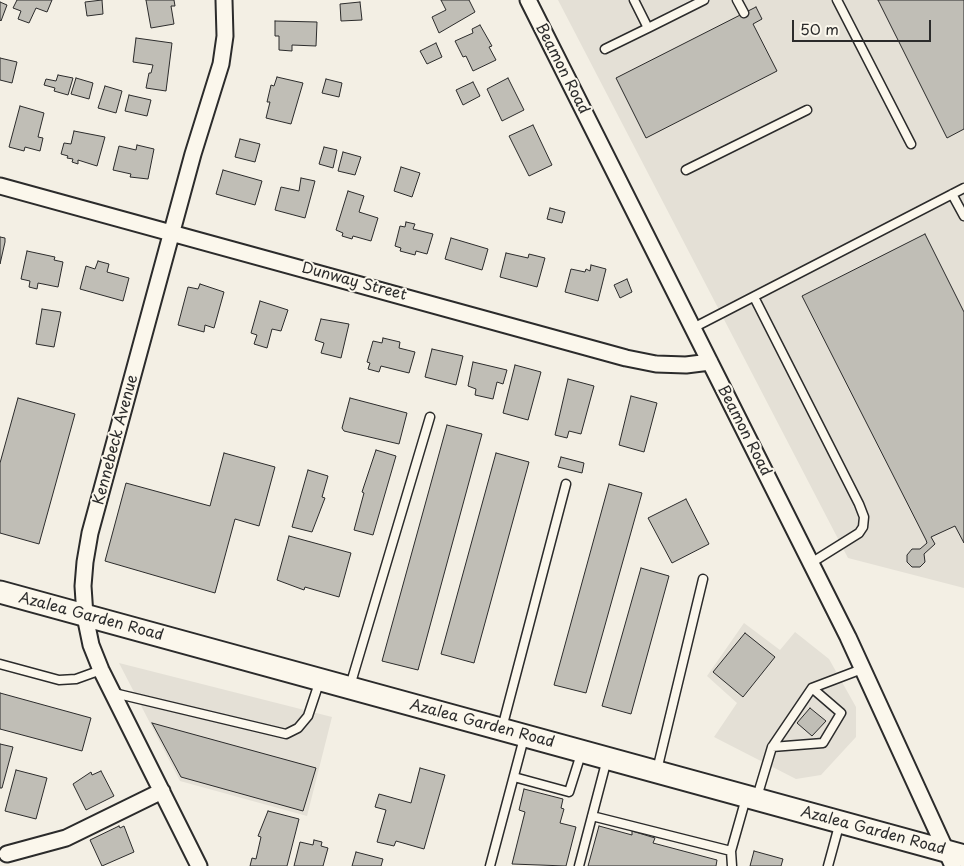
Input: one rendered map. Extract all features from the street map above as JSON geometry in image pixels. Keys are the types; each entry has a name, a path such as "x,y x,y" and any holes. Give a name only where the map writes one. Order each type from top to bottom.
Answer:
{"main road":[{"name":"Azalea Garden Road","path":"0,592 840,821 954,858"}],"street":[{"name":"Kennebeck Avenue","path":"199,866 101,670 91,645 85,616 84,570 90,533 193,154 221,64 225,36 224,0"},
{"name":"Beamon Road","path":"533,2 811,563 954,858"},
{"name":"Dunway Street","path":"0,186 626,358 656,364 686,365 710,362"},
{"path":"7,854 66,838 162,791"}],"lane":[{"path":"634,0 648,28"},
{"path":"605,49 704,0"},
{"path":"737,0 744,13"},
{"path":"837,0 911,144"},
{"path":"686,170 807,110"},
{"path":"693,328 964,188"},
{"path":"952,194 964,216"},
{"path":"754,297 860,504 864,517 863,527 859,533 811,563"},
{"path":"349,688 430,416"},
{"path":"502,730 566,484"},
{"path":"656,772 703,579"},
{"path":"0,664 59,680 76,679 101,670"},
{"path":"732,866 731,851 772,747 812,688 862,669"},
{"path":"112,692 286,734 298,728 308,716 320,680"},
{"path":"772,747 823,743 841,713 812,688"},
{"path":"490,866 525,736"},
{"path":"514,777 569,792 582,752"},
{"path":"579,866 607,759"},
{"path":"592,816 731,851"},
{"path":"828,866 840,821"}],"shaded area":[{"path":"558,0 964,0 964,588 848,558"},
{"path":"744,623 780,650 795,632 829,659 856,707 856,737 821,775 796,779 714,737 737,703 707,676"},
{"path":"119,663 332,717 307,816 180,781"}],"building":[{"path":"17,0 52,0 47,12 36,8 29,23 18,19 21,11 13,8"},
{"path":"102,0 103,14 87,16 85,2"},
{"path":"146,0 174,0 175,6 171,6 174,24 151,28"},
{"path":"441,0 469,0 475,12 439,33 432,17 446,10"},
{"path":"878,0 964,0 964,129 947,138"},
{"path":"0,2 7,5 1,21 0,20"},
{"path":"360,2 362,20 341,21 340,4"},
{"path":"756,7 762,19 753,24 777,71 646,138 616,78"},
{"path":"275,21 317,22 316,46 292,45 292,51 279,50 279,36 275,36"},
{"path":"480,25 492,46 489,47 496,60 473,71 466,56 463,57 455,41 473,33 472,29"},
{"path":"136,38 172,43 166,91 146,88 153,65 133,62"},
{"path":"436,43 442,57 427,64 420,51"},
{"path":"0,58 17,62 12,83 0,80"},
{"path":"58,75 73,78 68,95 54,91 55,88 44,85 46,79 56,81"},
{"path":"277,77 303,83 291,124 266,118 270,102 267,102 271,85 274,86"},
{"path":"76,78 93,83 89,99 71,94"},
{"path":"508,78 524,110 502,121 487,89"},
{"path":"326,79 342,83 339,97 322,93"},
{"path":"473,82 480,96 463,105 456,90"},
{"path":"105,86 122,91 116,113 98,108"},
{"path":"129,95 151,100 147,116 125,111"},
{"path":"20,106 44,113 38,137 43,138 40,151 25,147 24,151 9,147"},
{"path":"533,125 552,165 529,176 509,136"},
{"path":"74,131 105,137 97,166 78,160 78,164 72,162 73,159 61,154 64,143 71,144"},
{"path":"240,139 260,144 255,162 235,157"},
{"path":"137,145 154,149 148,179 130,177 131,174 113,170 119,146 136,150"},
{"path":"324,147 337,150 333,168 319,164"},
{"path":"343,152 361,157 355,175 338,171"},
{"path":"401,167 420,173 412,197 394,191"},
{"path":"223,170 262,181 255,205 216,194"},
{"path":"301,178 315,181 305,218 275,210 281,187 299,191"},
{"path":"348,191 364,196 359,212 378,218 371,241 353,236 352,239 342,236 343,233 336,230"},
{"path":"550,208 565,212 562,223 547,219"},
{"path":"406,222 415,224 413,229 433,234 427,254 416,251 415,255 400,251 401,248 395,246 400,226 405,227"},
{"path":"925,234 964,312 964,543 955,526 931,537 935,544 924,554 925,562 920,567 912,567 907,562 907,555 912,549 920,549 927,543 926,540 802,296"},
{"path":"0,237 5,238 5,242 0,264"},
{"path":"451,238 488,249 482,270 445,259"},
{"path":"27,251 55,257 54,260 63,262 58,287 38,283 37,289 29,287 30,281 21,279"},
{"path":"506,253 528,258 529,254 545,258 537,287 500,277"},
{"path":"98,261 109,264 107,272 129,278 123,301 80,289 86,266 95,269"},
{"path":"591,265 606,269 598,301 565,292 571,269 585,272 586,269 590,271"},
{"path":"627,279 632,292 620,298 614,285"},
{"path":"200,284 224,292 214,328 205,325 204,332 178,325 188,287 198,289"},
{"path":"260,301 288,310 281,331 272,329 267,348 254,344 257,335 251,333"},
{"path":"42,309 61,312 54,347 36,344"},
{"path":"321,319 349,324 341,358 321,353 324,343 315,340"},
{"path":"383,338 400,342 399,348 415,352 409,373 381,366 379,372 368,369 370,363 367,362 373,341 382,343"},
{"path":"432,349 463,356 456,385 425,377"},
{"path":"473,362 507,370 503,384 497,382 493,399 475,395 476,389 468,386"},
{"path":"515,365 541,372 528,420 503,413"},
{"path":"568,379 594,386 581,434 569,431 567,438 555,435"},
{"path":"631,396 657,403 644,452 619,445"},
{"path":"18,398 75,414 39,544 0,533 0,463"},
{"path":"350,398 407,413 399,444 344,431 342,428"},
{"path":"447,425 482,434 418,670 382,661"},
{"path":"376,450 396,456 373,535 354,530 364,493 362,492"},
{"path":"224,453 275,467 259,526 235,519 215,593 105,561 126,483 210,506"},
{"path":"496,453 529,462 474,663 441,654"},
{"path":"561,457 584,463 582,473 558,467"},
{"path":"308,470 328,476 322,497 325,498 312,532 292,527"},
{"path":"609,484 642,493 586,693 554,685"},
{"path":"686,499 709,544 672,563 648,518"},
{"path":"289,536 351,553 339,597 305,587 304,590 277,580"},
{"path":"641,568 669,576 631,714 602,706"},
{"path":"745,633 775,657 743,697 713,672"},
{"path":"0,693 91,718 82,751 0,729"},
{"path":"810,708 826,721 812,736 797,723"},
{"path":"152,723 316,768 303,811 181,777"},
{"path":"0,744 13,747 2,788 0,788"},
{"path":"420,768 445,775 424,849 396,841 394,846 377,842 386,810 375,807 379,794 411,803"},
{"path":"16,770 47,778 36,819 5,811"},
{"path":"101,771 114,796 86,810 73,784 91,772 92,775"},
{"path":"524,789 563,799 561,808 564,809 560,823 576,827 566,866 512,864 525,812 519,810"},
{"path":"268,811 299,819 287,866 250,866 252,858 256,859 261,837 258,836"},
{"path":"119,826 120,828 124,826 134,852 102,866 90,840"},
{"path":"599,826 632,835 632,831 655,838 653,843 717,860 716,866 588,866"},
{"path":"314,840 322,842 321,846 328,848 323,866 294,866 300,842 313,845"},
{"path":"754,851 783,859 781,866 750,866"},
{"path":"356,852 383,859 381,866 352,866"}]}
